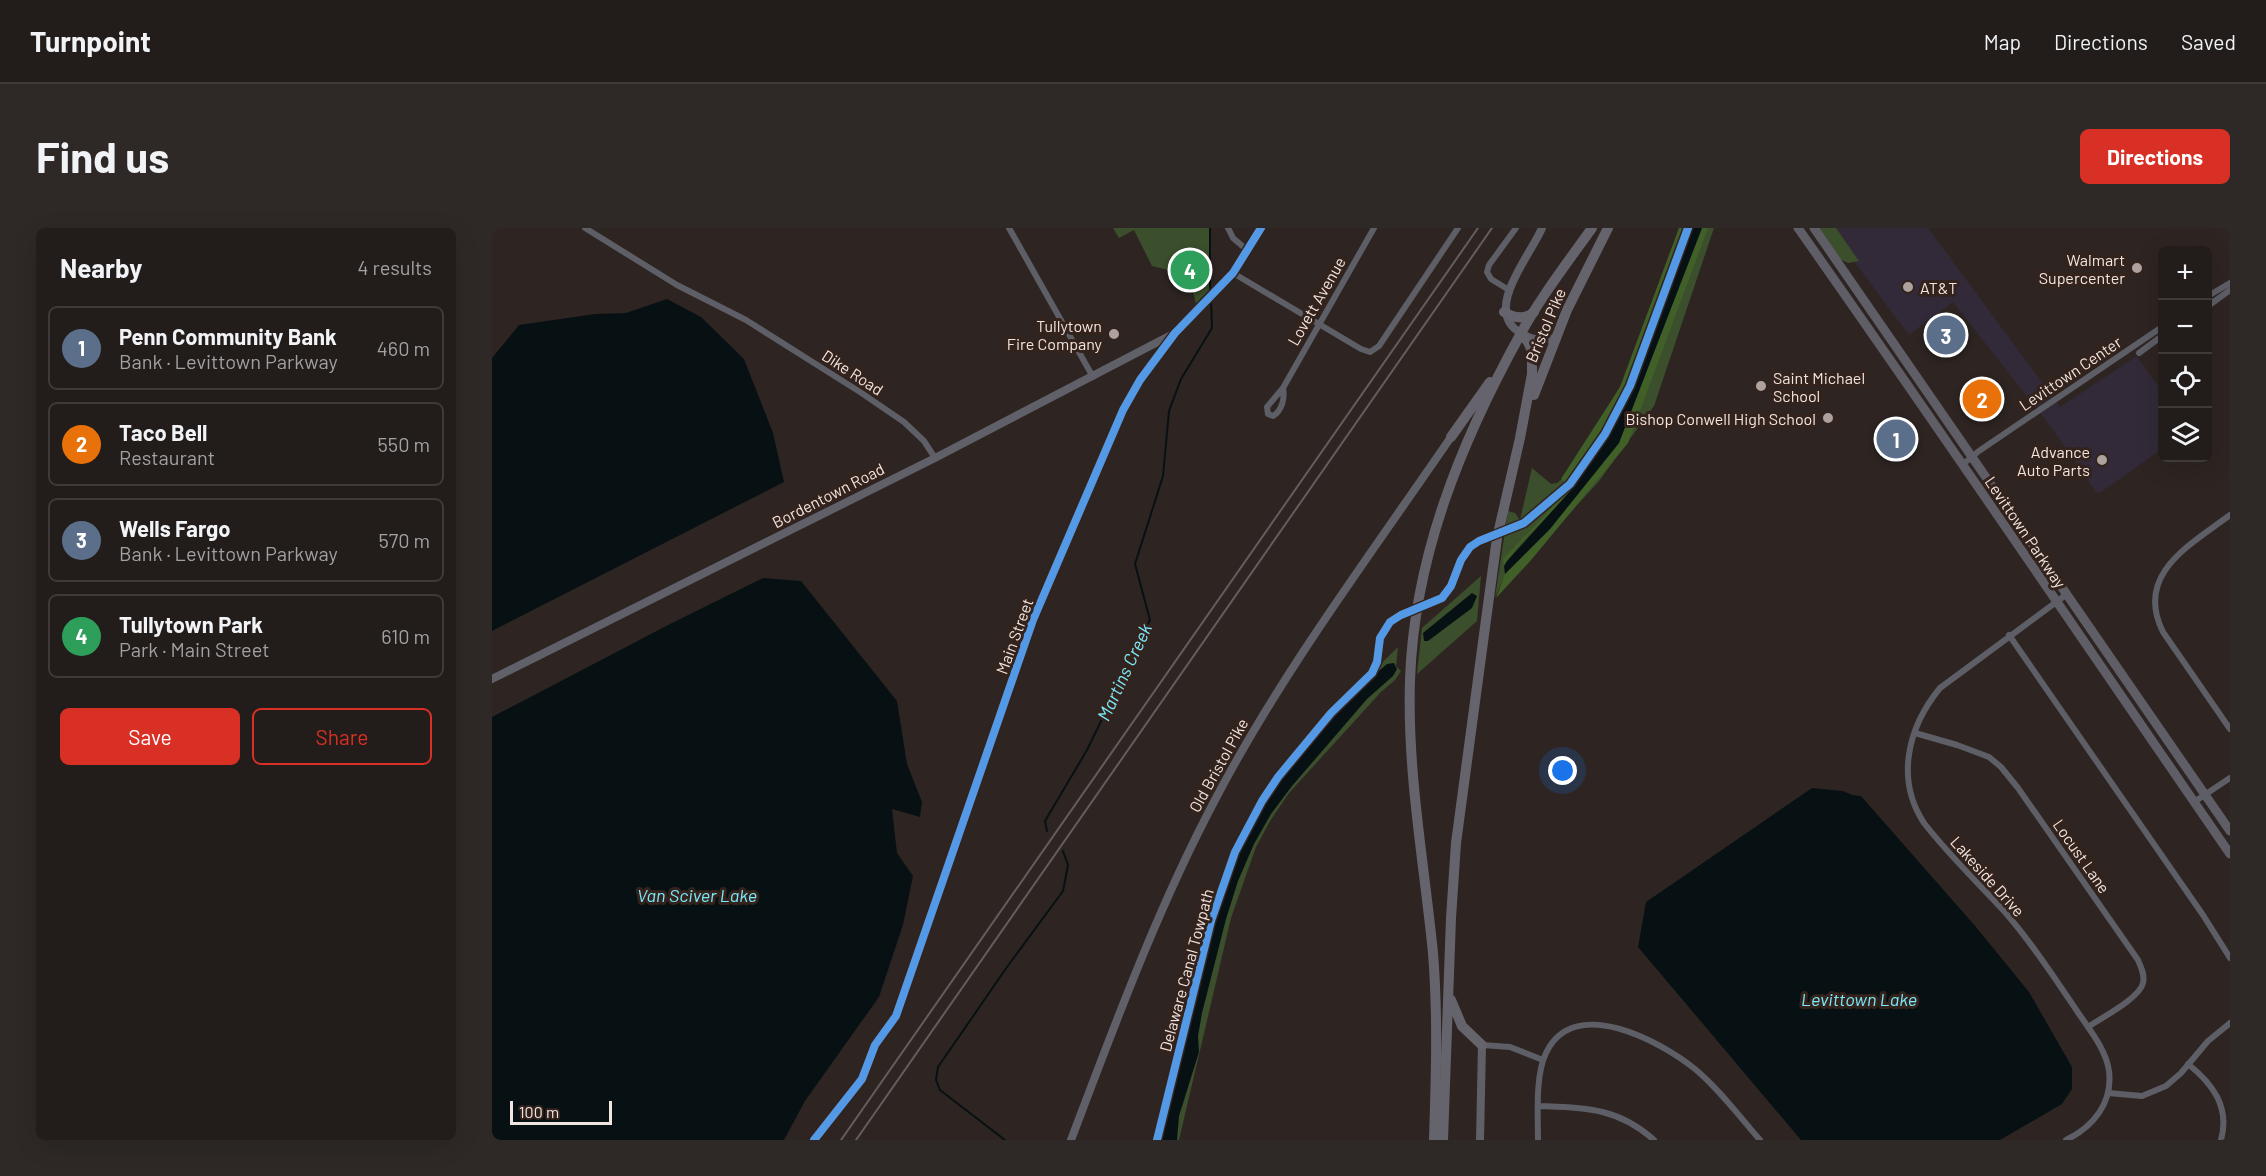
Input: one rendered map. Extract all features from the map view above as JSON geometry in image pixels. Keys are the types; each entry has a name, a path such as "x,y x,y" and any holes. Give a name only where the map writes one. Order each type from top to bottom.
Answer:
{"highway":[{"name":"Bristol Pike","path":"1512,350 1536,310 1592,228"},
{"name":"Bristol Pike","path":"1520,438 1555,338 1608,228"},
{"path":"1504,312 1521,318 1532,315 1536,310"},
{"path":"1443,1140 1452,892 1463,782 1497,538 1520,438 1533,362 1530,347 1521,334"},
{"path":"1451,437 1512,350"},
{"path":"1434,1140 1436,1009 1432,950 1412,768 1411,659 1420,592 1437,521 1461,456 1512,350"},
{"path":"1449,987 1458,1021 1482,1045"}],"main road":[{"name":"Main Street","path":"1175,333 1233,273 1261,228"},
{"path":"1542,228 1509,290 1504,312 1512,327 1521,334 1538,340 1555,338"},
{"name":"Levittown Parkway","path":"1798,228 2230,854"},
{"name":"Levittown Parkway","path":"1814,228 2230,831"},
{"name":"Bordentown Road","path":"492,679 935,458 1175,333"},
{"name":"Old Bristol Pike","path":"1071,1140 1118,1017 1179,874 1216,797 1264,713 1451,437"},
{"path":"1480,1140 1482,1045"}],"street":[{"name":"Dike Road","path":"585,228 677,285 746,320 860,392 904,422 924,441 935,458"},
{"path":"1009,228 1093,377"},
{"path":"1228,228 1233,238 1247,250"},
{"name":"Lovett Avenue","path":"1283,388 1374,228"},
{"path":"1233,273 1366,351 1373,351 1379,346 1458,228"},
{"path":"1509,290 1489,278 1487,268 1516,228"},
{"path":"2212,294 2230,283"},
{"path":"2212,303 2230,290"},
{"name":"Levittown Center","path":"1962,465 1979,451 2158,330"},
{"name":"Main Street","path":"814,1140 862,1079 875,1046 896,1016 1033,620 1129,397 1175,333"},
{"path":"2139,352 2158,339"},
{"path":"2230,515 2167,566 2158,582 2155,599 2156,615 2163,632 2230,729"},
{"name":"Lakeside Drive","path":"2066,1140 2092,1123 2103,1108 2108,1093 2109,1078 2108,1064 2099,1043 2023,935 1935,837 1917,812 1909,791 1907,769 1915,733 1927,705 1940,688 2067,594"},
{"path":"2009,635 2203,915 2230,958"},
{"name":"Locust Lane","path":"1915,733 1978,752 2001,766 2138,960 2143,982 2137,993 2088,1027"},
{"path":"2194,802 2230,778"},
{"path":"2108,1093 2132,1096 2149,1094 2166,1086 2208,1041 2230,1023"},
{"path":"1538,1140 1538,1106 1543,1060 1552,1043 1570,1030 1596,1024 1618,1028 1656,1044 1694,1068 1760,1140"},
{"path":"1482,1045 1510,1047 1543,1060"},
{"path":"2188,1064 2209,1082 2218,1098 2223,1115 2221,1140"},
{"path":"1538,1106 1599,1110 1624,1119 1654,1140"}],"shaded area":[{"path":"1829,228 1928,228 2060,407 2137,356 2158,386 2158,452 2101,492 2096,492 2051,427 1953,302 1909,335"}],"green space":[{"path":"1113,228 1210,228 1210,289 1196,304 1189,275 1152,266 1134,230 1119,238"},
{"path":"1679,228 1691,228 1642,362 1612,427 1574,487 1520,545 1504,566 1503,559 1570,486 1561,479 1620,387"},
{"path":"1682,228 1714,228 1654,406 1599,481 1522,566 1503,579 1495,598 1508,511 1515,513 1520,520 1532,468 1551,484 1562,479 1610,409 1635,354"},
{"path":"1702,228 1708,228 1628,443 1532,559 1496,598 1505,574 1550,529 1619,443"},
{"path":"1819,228 1836,228 1859,261 1848,263 1840,259"},
{"path":"1481,576 1477,621 1417,674 1422,628"},
{"path":"1398,647 1396,666 1401,671 1395,680 1381,692 1289,793 1256,847 1231,918 1179,1140 1156,1140 1211,913 1238,838 1268,786 1331,713"}],"water":[{"path":"1691,228 1702,228 1619,443 1550,529 1505,574 1504,566 1507,561 1573,488 1606,438 1631,393"},
{"path":"667,299 701,317 744,359 773,433 784,482 492,631 492,358 519,325 595,314 626,313"},
{"name":"Van Sciver Lake","path":"763,578 801,581 897,701 907,764 922,802 920,817 892,809 897,853 913,876 903,925 879,997 805,1101 784,1140 492,1140 492,717"},
{"path":"1472,593 1477,596 1472,608 1428,641 1424,641 1423,633"},
{"path":"1394,663 1397,669 1393,676 1367,699 1292,786 1271,814 1254,844 1238,881 1226,919 1202,1013 1198,1036 1199,1052 1179,1116 1177,1140 1159,1140 1211,932 1238,848 1273,791 1305,747 1380,670 1387,664"},
{"name":"Levittown Lake","path":"1812,788 1843,791 1861,796 1976,927 2029,992 2072,1067 2072,1089 2062,1104 2000,1140 1801,1140 1638,947 1646,902"}],"waterway":[{"name":"Martins Creek","path":"1210,228 1210,292"},
{"name":"Martins Creek","path":"1047,831 1045,821 1087,750 1150,620 1135,564 1163,476 1169,411 1181,379 1212,328 1211,301"},
{"name":"Martins Creek","path":"1005,1140 940,1090 936,1080 938,1067 1063,891 1068,865 1063,851"}],"railway":[{"path":"841,1140 1478,228"},
{"path":"856,1140 1492,228"}],"cycle path":[{"path":"814,1140 862,1079 875,1045 896,1016 1033,620 1123,410 1140,380 1175,333 1233,273 1261,228"},
{"name":"Delaware Canal Towpath","path":"1157,1140 1211,921 1235,852 1262,801 1278,777 1331,713 1372,673 1377,662 1380,638 1390,622 1442,598 1451,586 1461,560 1470,547 1479,541 1524,523 1570,484 1605,434 1630,386 1688,228"}],"place":[{"name":"Walmart Supercenter","path":"2137,268"},
{"name":"Tullytown Park","path":"1190,270"},
{"name":"AT&T","path":"1908,287"},
{"name":"Tullytown Fire Company","path":"1114,334"},
{"name":"Wells Fargo","path":"1946,335"},
{"name":"Saint Michael School","path":"1761,386"},
{"name":"Taco Bell","path":"1982,399"},
{"name":"Bishop Conwell High School","path":"1828,418"},
{"name":"Penn Community Bank","path":"1896,439"},
{"name":"Advance Auto Parts","path":"2102,460"}]}
